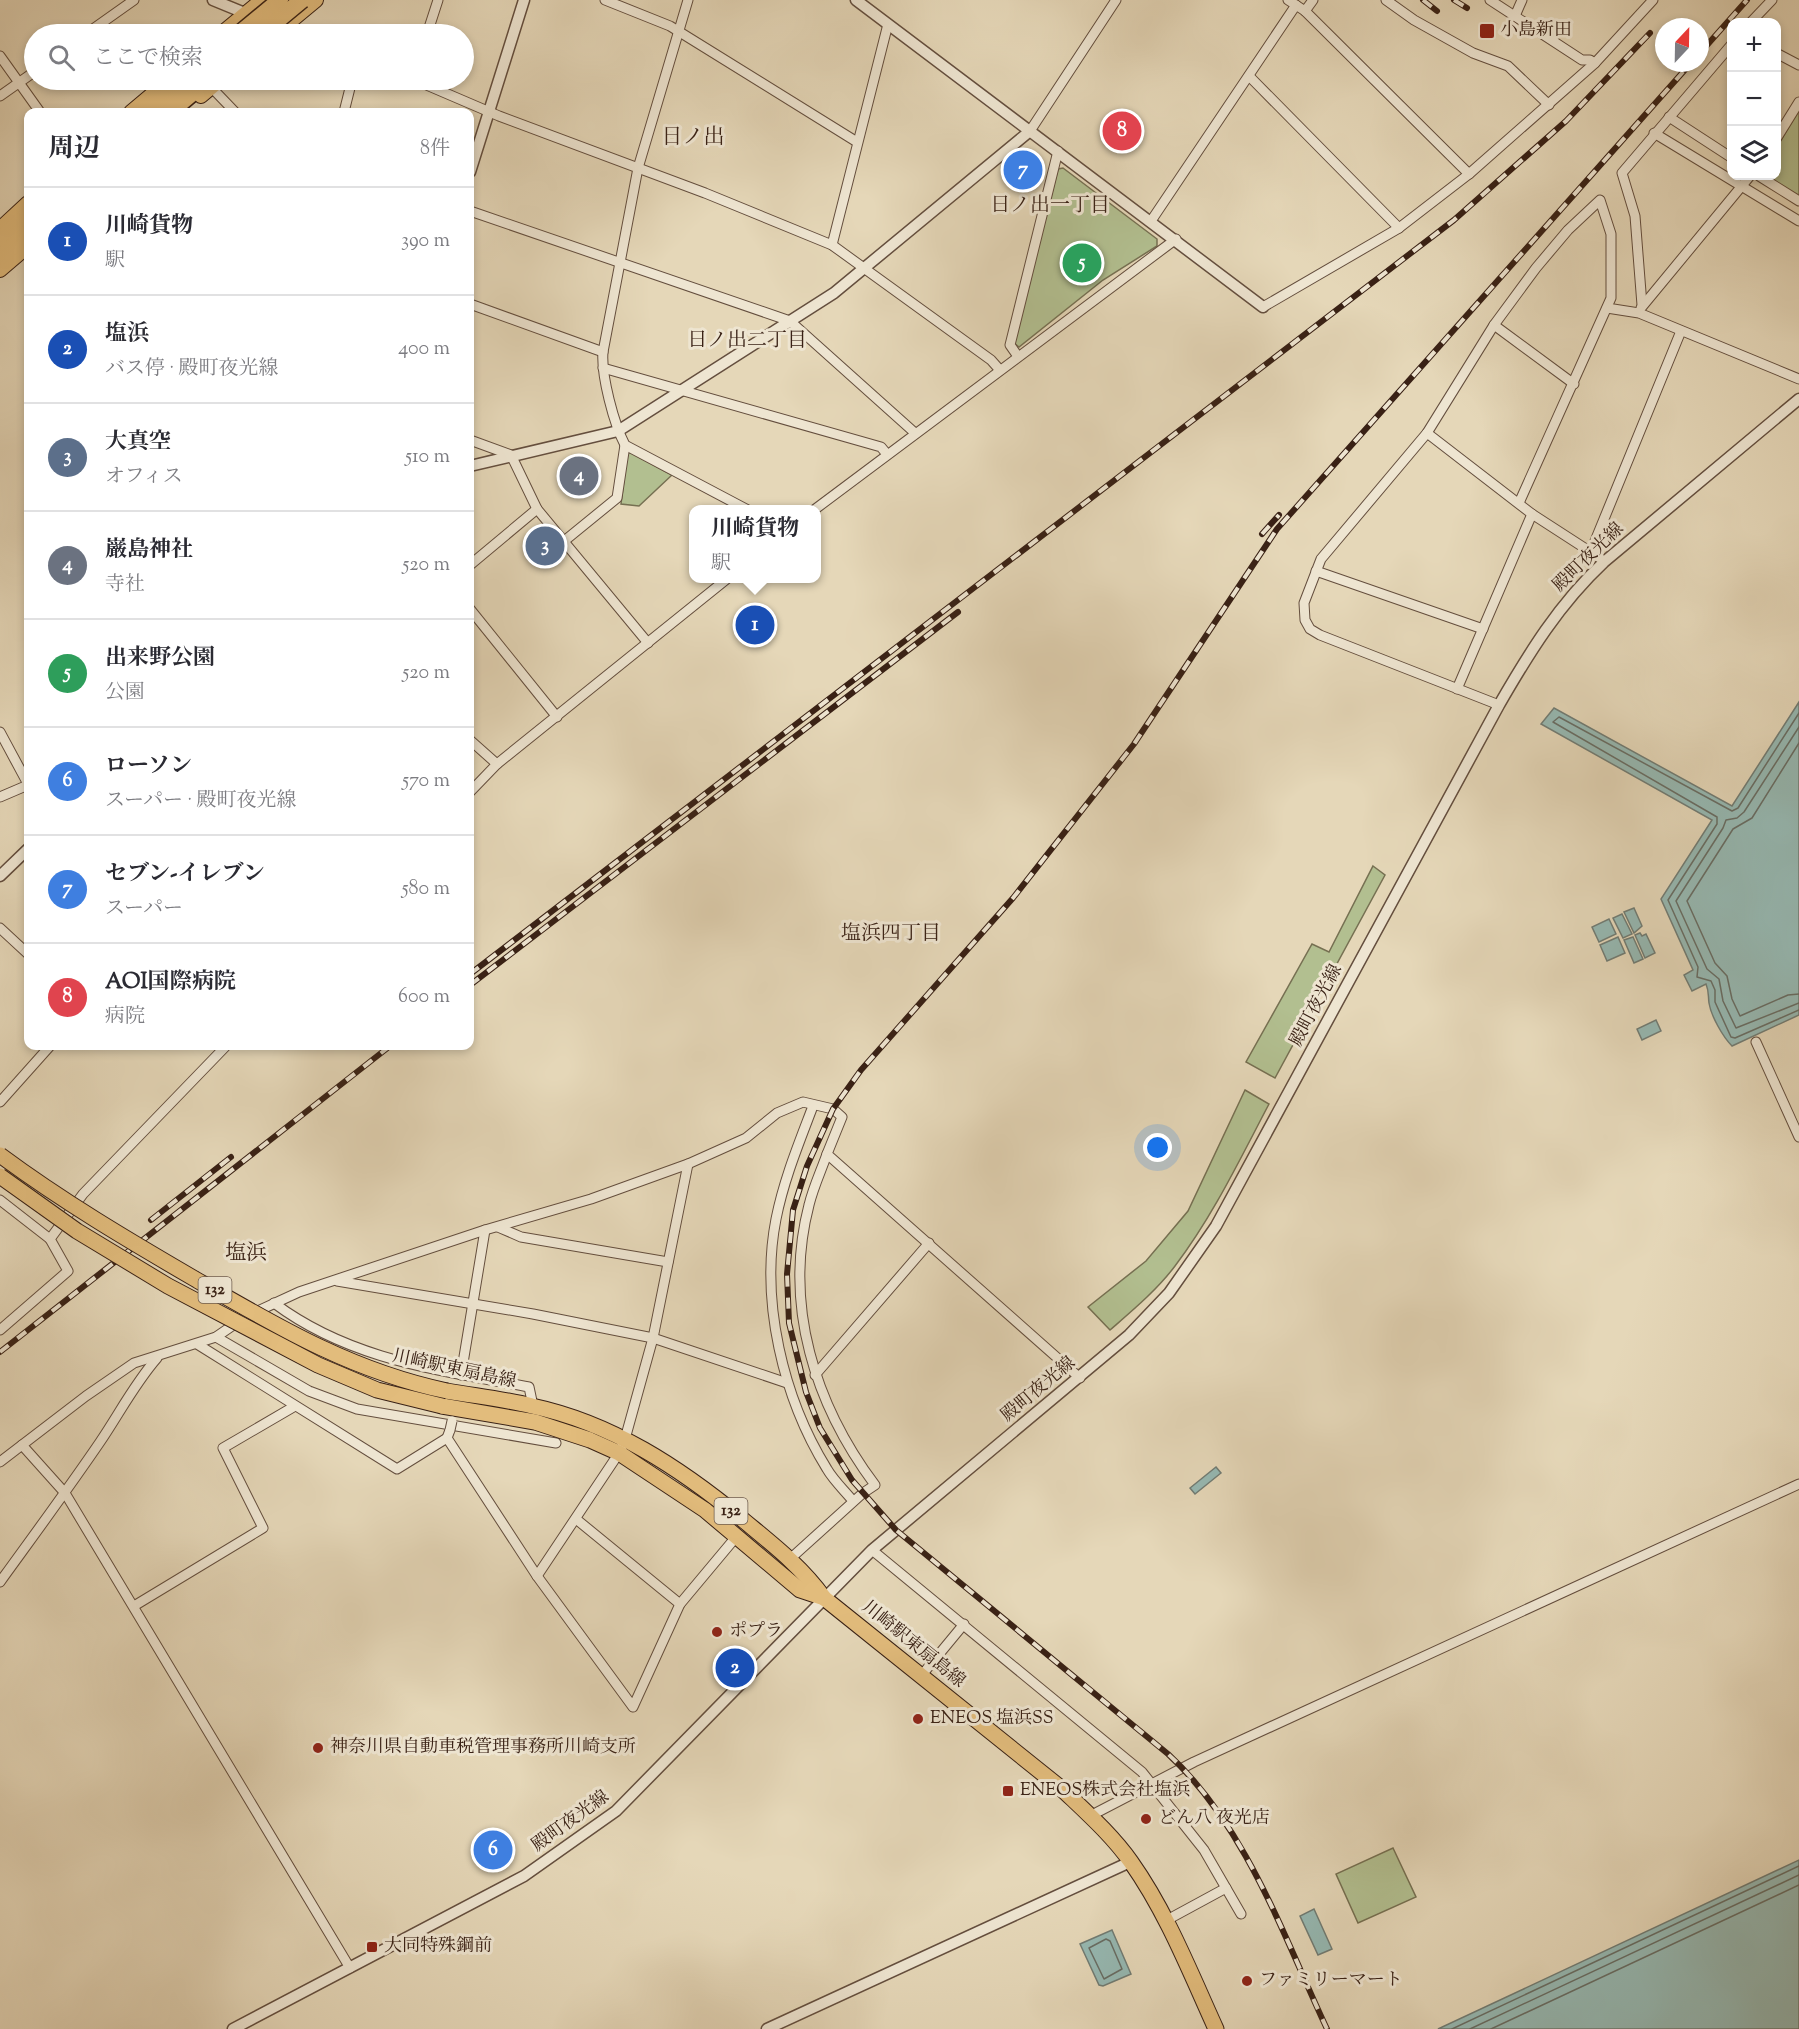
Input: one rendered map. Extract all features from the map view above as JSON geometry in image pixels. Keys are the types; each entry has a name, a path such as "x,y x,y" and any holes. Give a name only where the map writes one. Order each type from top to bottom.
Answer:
{"highway":[{"path":"251,24 280,0"},
{"path":"273,24 302,0"},
{"path":"152,108 174,90"},
{"path":"176,108 202,90"},
{"path":"0,239 24,218"},
{"path":"0,257 24,236"},
{"name":"川崎駅東扇島線","path":"0,1155 89,1217 327,1353 384,1376 447,1391 533,1406 567,1416 622,1446 672,1466 790,1559 824,1598 1062,1789 1090,1816 1130,1862 1167,1920 1216,2029"},
{"name":"川崎駅東扇島線","path":"0,1176 77,1231 168,1286 318,1365 449,1421 535,1422 590,1440 622,1446 691,1499 800,1590 824,1598"}],"main road":[{"path":"232,24 262,0"},
{"path":"287,24 316,0"},
{"path":"136,108 157,90"},
{"path":"186,108 205,90"},
{"path":"0,229 24,207"},
{"path":"0,270 24,249"}],"street":[{"path":"100,24 134,0"},
{"path":"213,0 266,24"},
{"path":"430,24 438,0"},
{"path":"474,159 524,0"},
{"path":"605,0 679,31 857,142"},
{"path":"563,542 617,498 625,445 618,431 603,368 603,352 638,168 688,0"},
{"path":"856,0 1176,239 1263,307 1399,228 1468,174 1595,63 1653,0"},
{"path":"474,465 618,431 834,293 1030,130 1116,0"},
{"path":"1305,11 1313,0"},
{"path":"1386,0 1414,20 1473,53 1508,66 1549,105"},
{"path":"1490,0 1582,60 1595,63"},
{"path":"1515,16 1522,0"},
{"path":"1755,18 1772,0"},
{"path":"1151,221 1249,76 1292,2 1305,11 1468,174"},
{"path":"832,245 888,24"},
{"path":"1641,309 1635,216 1622,173 1727,49"},
{"path":"0,56 24,90"},
{"path":"1781,56 1799,65"},
{"path":"1249,76 1399,228"},
{"path":"0,96 24,79"},
{"path":"24,90 37,108"},
{"path":"219,90 232,108"},
{"path":"345,108 350,90"},
{"path":"440,90 832,245 991,360 999,369"},
{"path":"1781,131 1799,102"},
{"path":"1669,117 1727,155"},
{"path":"1654,133 1799,220"},
{"path":"1017,355 1010,345 1058,151"},
{"path":"1641,309 1746,180"},
{"path":"1765,180 1799,201"},
{"path":"1499,705 1310,629 1305,620 1304,603 1316,571 1327,551 1427,433 1494,325 1536,268 1568,230 1600,200 1611,234 1611,298 1519,503"},
{"path":"474,212 790,321 915,433"},
{"path":"819,505 1017,355 1176,239"},
{"path":"474,305 603,352"},
{"path":"1607,308 1641,309 1681,331 1799,379"},
{"path":"1494,325 1574,384"},
{"path":"1601,559 1595,542 1681,331"},
{"path":"603,368 881,447 886,453"},
{"name":"殿町夜光線","path":"233,2029 524,1876 616,1811 872,1550 1080,1378 1151,1314 1203,1246 1499,705 1526,658 1555,615 1601,559 1799,399"},
{"path":"1427,433 1532,514 1601,559"},
{"path":"474,441 511,455 537,509 648,643"},
{"path":"625,445 739,505"},
{"path":"474,562 537,509"},
{"path":"1457,689 1532,514"},
{"path":"1316,571 1483,629"},
{"path":"474,788 497,764 723,583"},
{"path":"474,614 557,717"},
{"path":"0,732 24,777"},
{"path":"474,744 497,764"},
{"path":"0,797 24,786"},
{"path":"0,876 24,853"},
{"path":"0,928 24,950"},
{"path":"1756,1042 1799,1137"},
{"path":"0,1102 46,1050"},
{"path":"50,1239 83,1194 222,1050"},
{"path":"0,1462 134,1363 216,1337 245,1317 274,1303 335,1281 485,1230 591,1199 688,1164 746,1138 777,1113 803,1102 833,1109 842,1117 809,1204 800,1259 802,1317 815,1375 836,1427 875,1485 853,1501 790,1559"},
{"path":"813,1106 782,1193 773,1248 772,1293 787,1383 809,1438 828,1472 853,1501"},
{"path":"827,1154 1080,1378"},
{"path":"537,1576 622,1446 653,1338 688,1164"},
{"path":"0,1200 50,1239 69,1271 0,1330"},
{"path":"498,1227 521,1237 668,1262"},
{"path":"461,1375 485,1230"},
{"path":"815,1375 929,1243"},
{"path":"335,1281 653,1338 787,1383"},
{"path":"274,1303 313,1328 372,1353 422,1369 529,1387 533,1406"},
{"path":"216,1337 309,1391 357,1409 556,1443"},
{"path":"197,1344 397,1469 449,1421 537,1576 633,1707 680,1604 736,1537"},
{"path":"0,1582 65,1493 127,1402 143,1373 159,1356"},
{"path":"135,1606 263,1528 223,1448 295,1406"},
{"path":"22,1445 65,1493 135,1606 350,1968"},
{"path":"1090,1816 1150,1784 1799,1484"},
{"path":"576,1519 680,1604"},
{"path":"872,1550 1142,1772 1204,1850 1241,1914"},
{"path":"921,1676 964,1624"},
{"path":"766,2029 1130,1862"},
{"path":"1167,1920 1226,1888"}],"green space":[{"path":"1799,110 1799,198 1770,180 1781,180 1781,140"},
{"path":"1063,168 1157,239 1157,246 1103,280 1019,347 1014,343 1058,169"},
{"path":"630,452 672,475 639,506 621,504 627,455"},
{"path":"1373,866 1385,875 1275,1078 1246,1062 1312,944 1329,952"},
{"path":"1245,1090 1269,1104 1225,1187 1202,1227 1168,1275 1110,1330 1088,1307 1146,1261 1188,1211"},
{"path":"1393,1848 1416,1897 1358,1923 1336,1874"}],"water":[{"path":"1799,702 1799,1015 1732,1046 1721,1032 1712,1014 1706,984 1692,991 1684,975 1693,970 1661,899 1712,820 1541,724 1554,708 1732,806"},
{"path":"1634,908 1642,926 1634,933 1624,912"},
{"path":"1622,914 1632,934 1623,938 1613,918"},
{"path":"1609,919 1616,934 1599,942 1592,927"},
{"path":"1640,933 1642,936 1646,934 1655,953 1645,958 1635,935"},
{"path":"1618,937 1625,953 1607,961 1600,945"},
{"path":"1633,937 1643,959 1634,963 1624,940"},
{"path":"1656,1020 1661,1031 1642,1040 1637,1029"},
{"path":"1216,1467 1221,1473 1195,1494 1190,1488"},
{"path":"1799,1860 1799,2029 1438,2029"},
{"path":"1314,1909 1332,1949 1318,1955 1300,1916"},
{"path":"1112,1930 1131,1974 1103,1986 1099,1985 1080,1944"}],"railway":[{"path":"1423,0 1437,11"},
{"path":"1454,0 1467,8"},
{"path":"1709,43 1747,0"},
{"path":"474,971 1454,220 1566,121 1650,33"},
{"path":"1327,2029 1260,1883 1220,1814 1195,1783 1168,1754 896,1530 852,1480 820,1428 806,1392 789,1323 787,1274 793,1210 807,1166 833,1109 861,1070 1013,898 1134,744 1277,529 1683,72"},
{"path":"1262,534 1279,515"},
{"path":"474,982 958,612"},
{"path":"0,1352 385,1050"},
{"path":"151,1220 231,1157"}],"place":[{"name":"小島新田","path":"1487,31"},
{"name":"AOI国際病院","path":"1122,131"},
{"name":"セブン-イレブン","path":"1023,170"},
{"name":"出来野公園","path":"1082,263"},
{"name":"巌島神社","path":"579,476"},
{"name":"大真空","path":"545,546"},
{"name":"川崎貨物","path":"755,625"},
{"name":"ポプラ","path":"717,1632"},
{"name":"塩浜","path":"735,1668"},
{"name":"ENEOS 塩浜SS","path":"918,1719"},
{"name":"神奈川県自動車税管理事務所川崎支所","path":"318,1748"},
{"name":"ENEOS株式会社塩浜","path":"1008,1791"},
{"name":"どん八 夜光店","path":"1146,1819"},
{"name":"ローソン","path":"493,1850"},
{"name":"大同特殊鋼前","path":"372,1947"},
{"name":"ファミリーマート","path":"1247,1981"}],"district":[{"name":"日ノ出","path":"693,138"},
{"name":"日ノ出一丁目","path":"1050,206"},
{"name":"日ノ出二丁目","path":"747,341"},
{"name":"塩浜四丁目","path":"891,934"},
{"name":"塩浜","path":"246,1254"}]}
